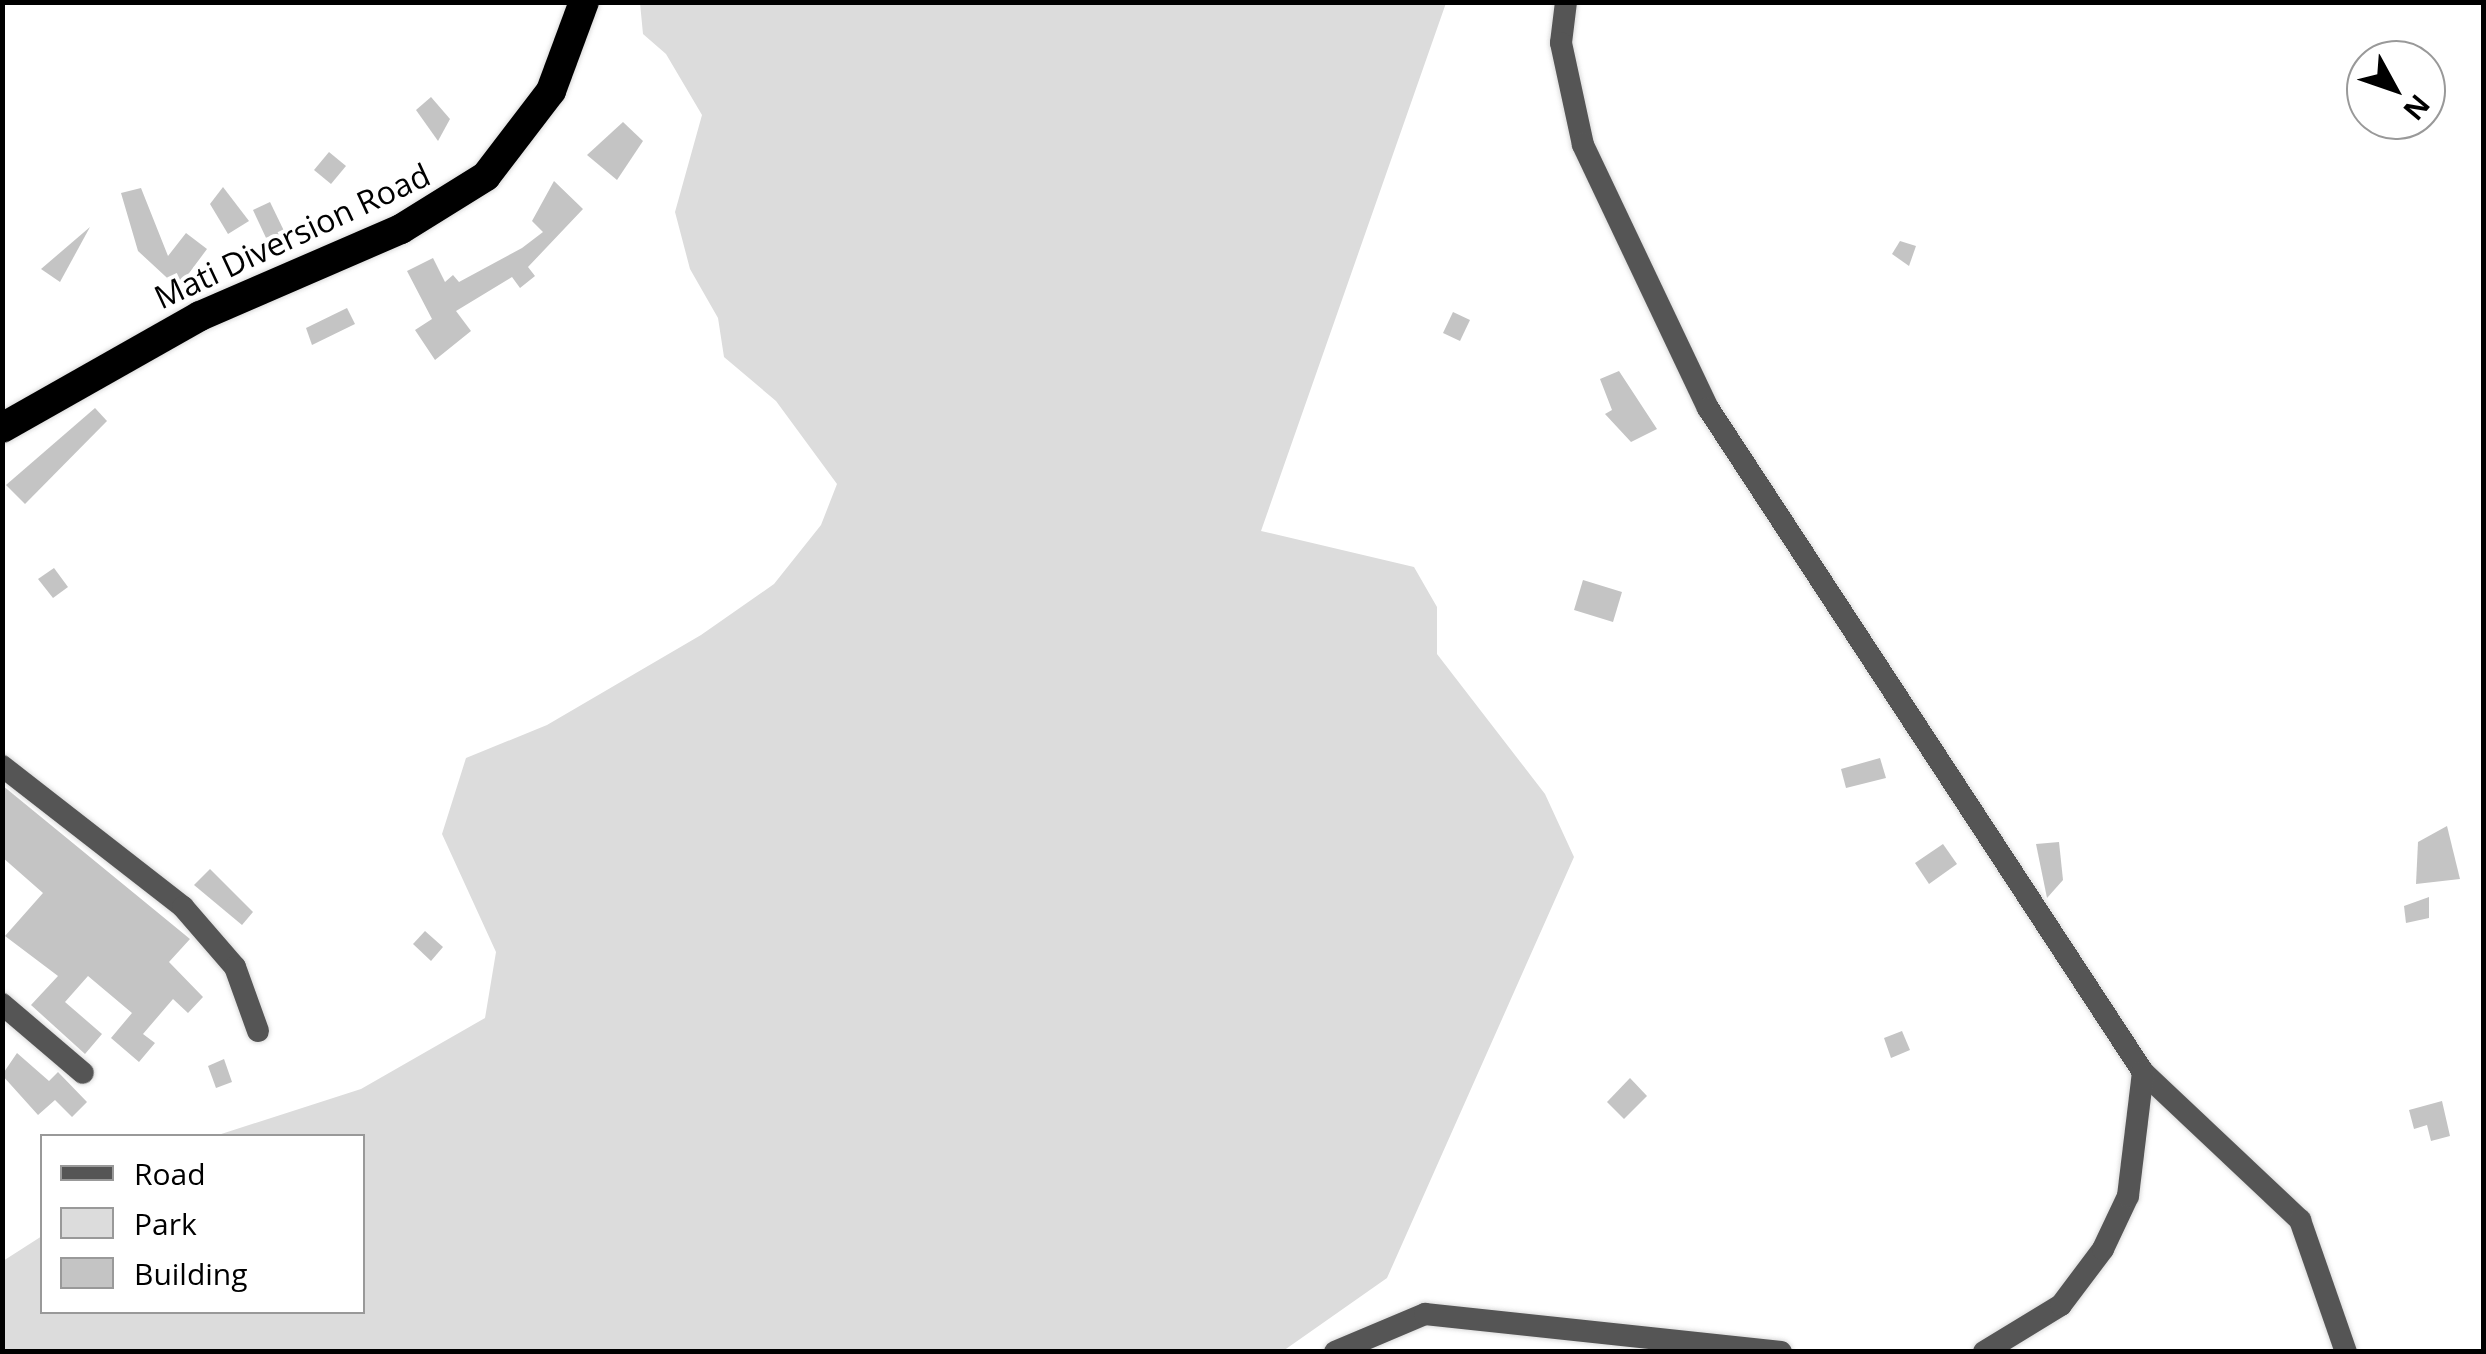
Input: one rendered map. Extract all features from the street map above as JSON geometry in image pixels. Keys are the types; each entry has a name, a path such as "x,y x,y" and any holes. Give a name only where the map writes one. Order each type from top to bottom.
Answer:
{"highway":[{"name":"Mati Diversion Road","path":"2,428 200,316 401,228 486,176 551,91 584,2"}],"street":[{"path":"1566,2 1561,43 1582,145 1708,408 2143,1072 2300,1220 2346,1352"},
{"path":"2,766 183,907 235,967 258,1031"},
{"path":"2,1004 83,1072"},
{"path":"1984,1352 2061,1305 2103,1249 2128,1196 2143,1072"},
{"path":"1335,1352 1424,1314 1781,1352"}],"green space":[{"path":"640,3 1446,3 1261,531 1414,567 1437,607 1437,654 1545,794 1574,857 1387,1278 1283,1351 3,1351 3,1261 40,1237 40,1314 365,1314 365,1134 221,1134 361,1089 485,1018 496,952 442,834 466,758 547,725 701,635 774,584 821,525 837,484 776,401 724,357 718,318 690,269 675,212 702,115 666,54 643,34"}],"building":[{"path":"431,97 450,119 438,141 416,110"},
{"path":"623,122 643,141 617,180 587,155"},
{"path":"329,152 346,166 331,184 314,170"},
{"path":"554,181 583,209 528,267 535,276 520,288 512,277 456,311 471,331 435,360 415,330 432,319 407,271 433,258 445,282 453,275 459,282 522,248 543,232 532,221"},
{"path":"223,187 249,221 228,234 210,204"},
{"path":"141,188 168,256 186,233 207,249 178,288 138,251 121,193"},
{"path":"270,202 286,235 267,240 253,210"},
{"path":"90,227 60,282 41,269"},
{"path":"1900,241 1916,246 1909,266 1892,254"},
{"path":"347,308 355,324 312,345 306,328"},
{"path":"1453,312 1470,320 1460,341 1443,333"},
{"path":"1619,371 1657,429 1631,442 1605,414 1612,410 1600,379"},
{"path":"95,408 107,421 25,504 6,485"},
{"path":"54,568 68,587 53,598 38,579"},
{"path":"1583,580 1622,592 1613,622 1574,610"},
{"path":"1880,758 1886,778 1846,788 1841,769"},
{"path":"2,785 190,939 169,962 203,997 188,1013 173,999 143,1034 155,1043 139,1062 111,1038 132,1013 88,976 65,1002 102,1034 85,1054 31,1005 58,976 5,936 43,893 2,857"},
{"path":"2447,826 2460,879 2416,884 2418,842"},
{"path":"2059,842 2063,880 2047,898 2036,844"},
{"path":"1943,844 1957,864 1929,884 1915,863"},
{"path":"210,869 253,912 242,925 194,885"},
{"path":"2429,897 2429,918 2406,923 2404,906"},
{"path":"425,931 443,947 431,961 413,944"},
{"path":"1902,1031 1910,1050 1891,1058 1884,1038"},
{"path":"17,1053 49,1081 58,1072 87,1102 72,1117 55,1100 38,1115 2,1075"},
{"path":"224,1059 232,1082 216,1088 208,1066"},
{"path":"1630,1078 1647,1096 1624,1119 1607,1102"},
{"path":"2442,1101 2450,1136 2431,1141 2427,1125 2414,1129 2409,1110"}]}
